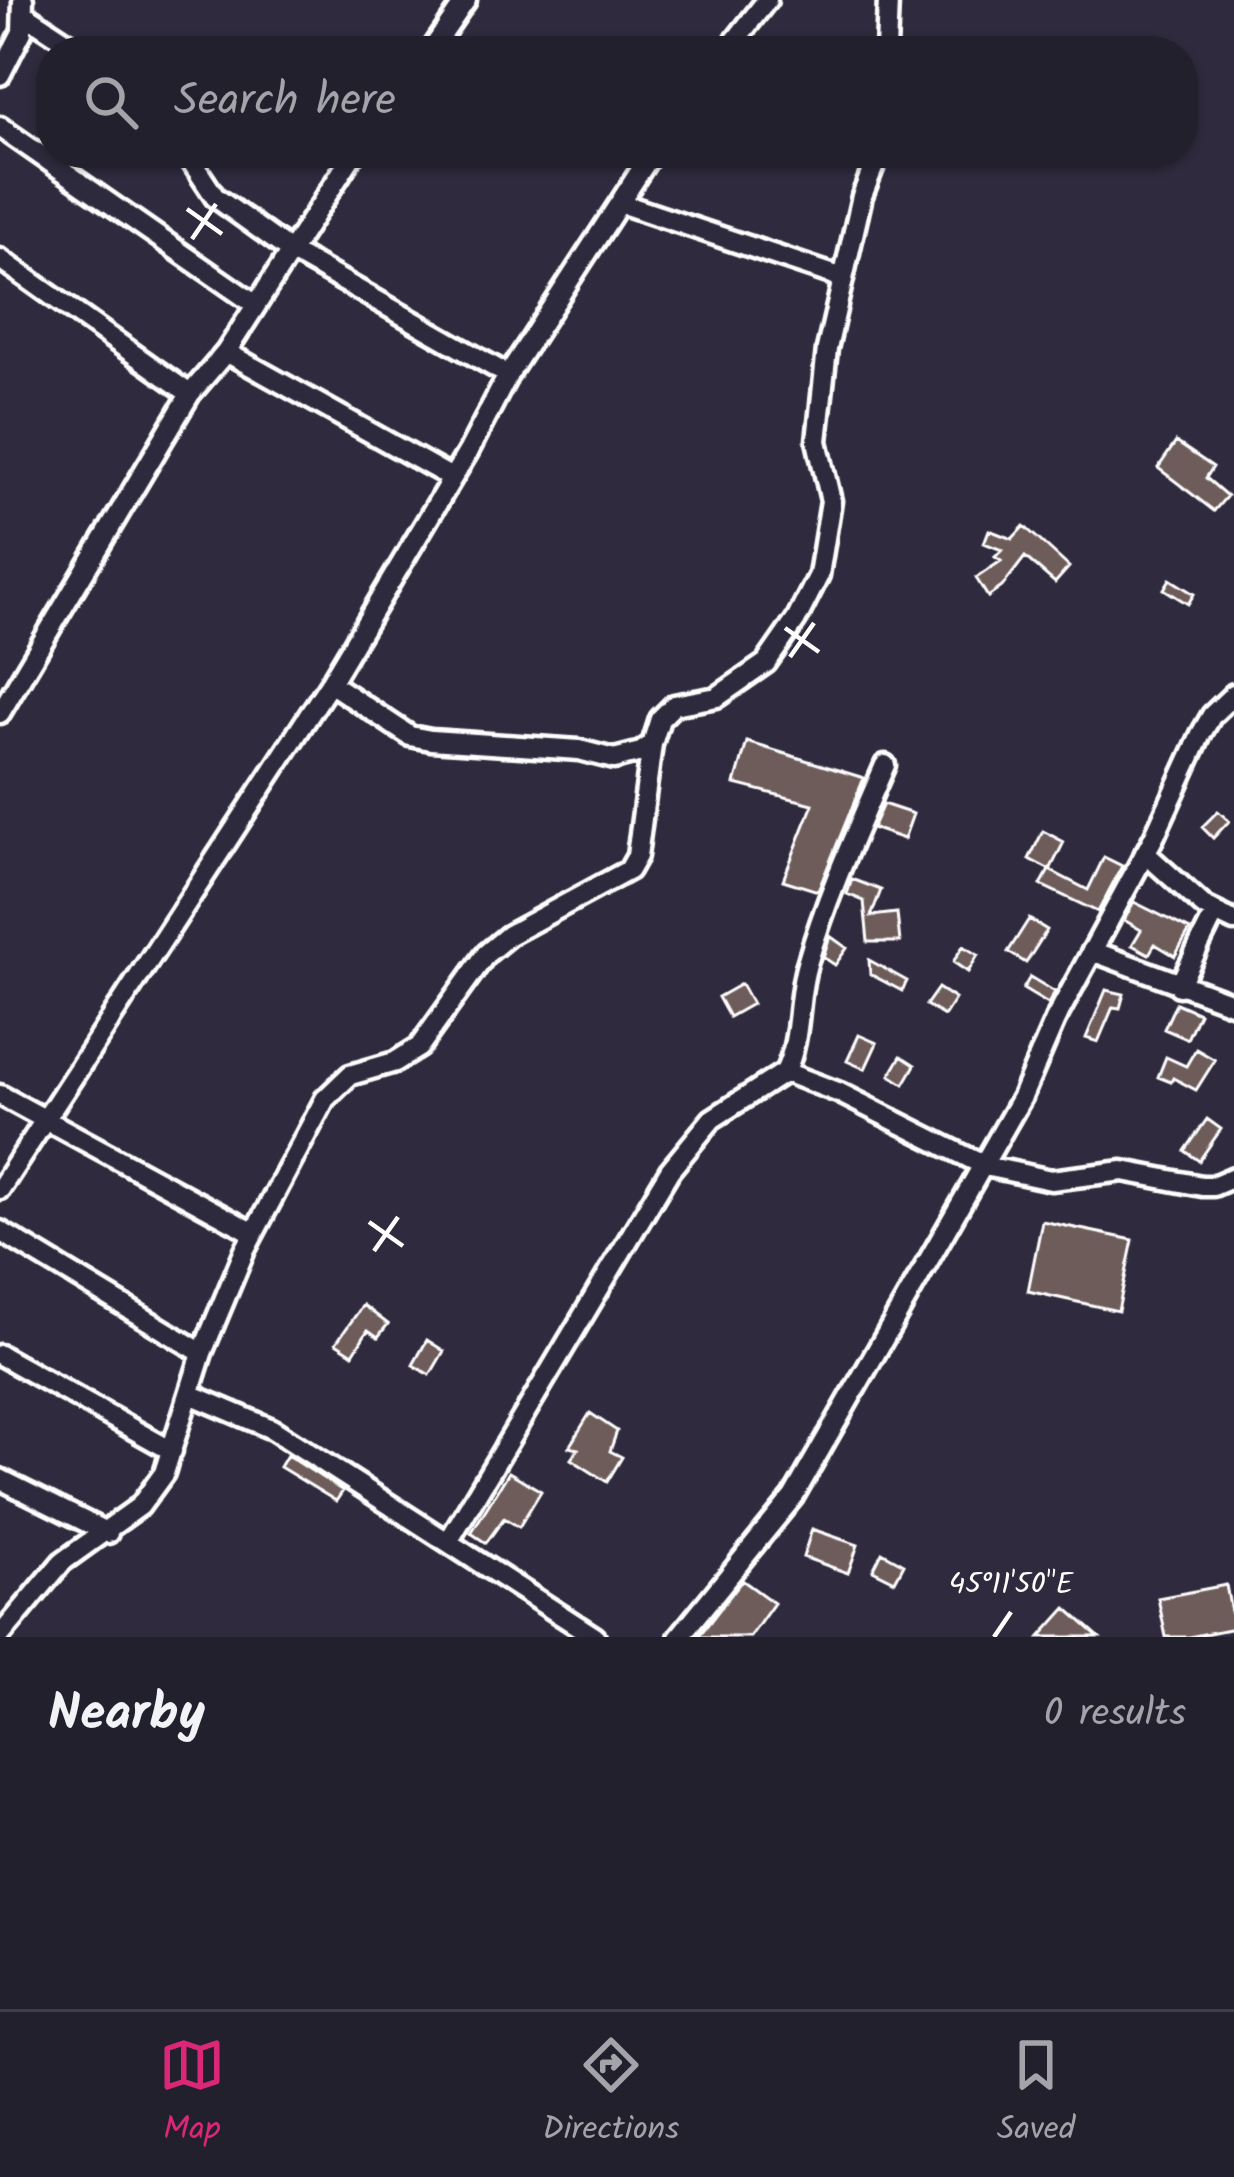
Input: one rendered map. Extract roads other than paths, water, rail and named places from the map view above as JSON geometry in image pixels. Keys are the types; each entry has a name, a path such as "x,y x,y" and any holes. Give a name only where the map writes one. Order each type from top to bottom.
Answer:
{"street":[{"path":"441,36 466,0"},
{"path":"739,36 767,0"},
{"path":"886,36 887,0"},
{"path":"23,6 62,36"},
{"path":"0,75 22,32 23,6"},
{"path":"0,127 36,152"},
{"path":"59,168 256,304"},
{"path":"196,168 215,197 290,251 508,375"},
{"path":"0,713 190,394 226,352 344,168"},
{"path":"0,1189 330,683 508,375 642,168"},
{"path":"0,1636 62,1562 140,1507 164,1473 202,1353 254,1233 326,1099 350,1075 395,1062 419,1047 486,954 508,934 629,870 638,856 652,743 660,719 674,705 717,697 766,664 796,620 819,575 831,501 817,441 827,349 862,196 873,168"},
{"path":"620,203 842,278"},
{"path":"0,259 190,394"},
{"path":"226,352 452,478"},
{"path":"330,683 410,736 431,740 579,750 614,759 640,752 652,743"},
{"path":"679,1637 794,1497 985,1166 1201,734 1212,715 1234,694"},
{"path":"448,1542 670,1170 712,1119 785,1072 796,1048 805,972 820,920 885,765"},
{"path":"1145,853 1215,913 1234,921"},
{"path":"1179,986 1215,913"},
{"path":"1092,951 1234,1004"},
{"path":"785,1072 840,1093 985,1166 1062,1181 1112,1171 1202,1186 1234,1177"},
{"path":"0,1095 254,1233"},
{"path":"0,1231 202,1353"},
{"path":"0,1355 172,1451"},
{"path":"190,1394 272,1429 596,1637"},
{"path":"0,1479 107,1532"}]}
